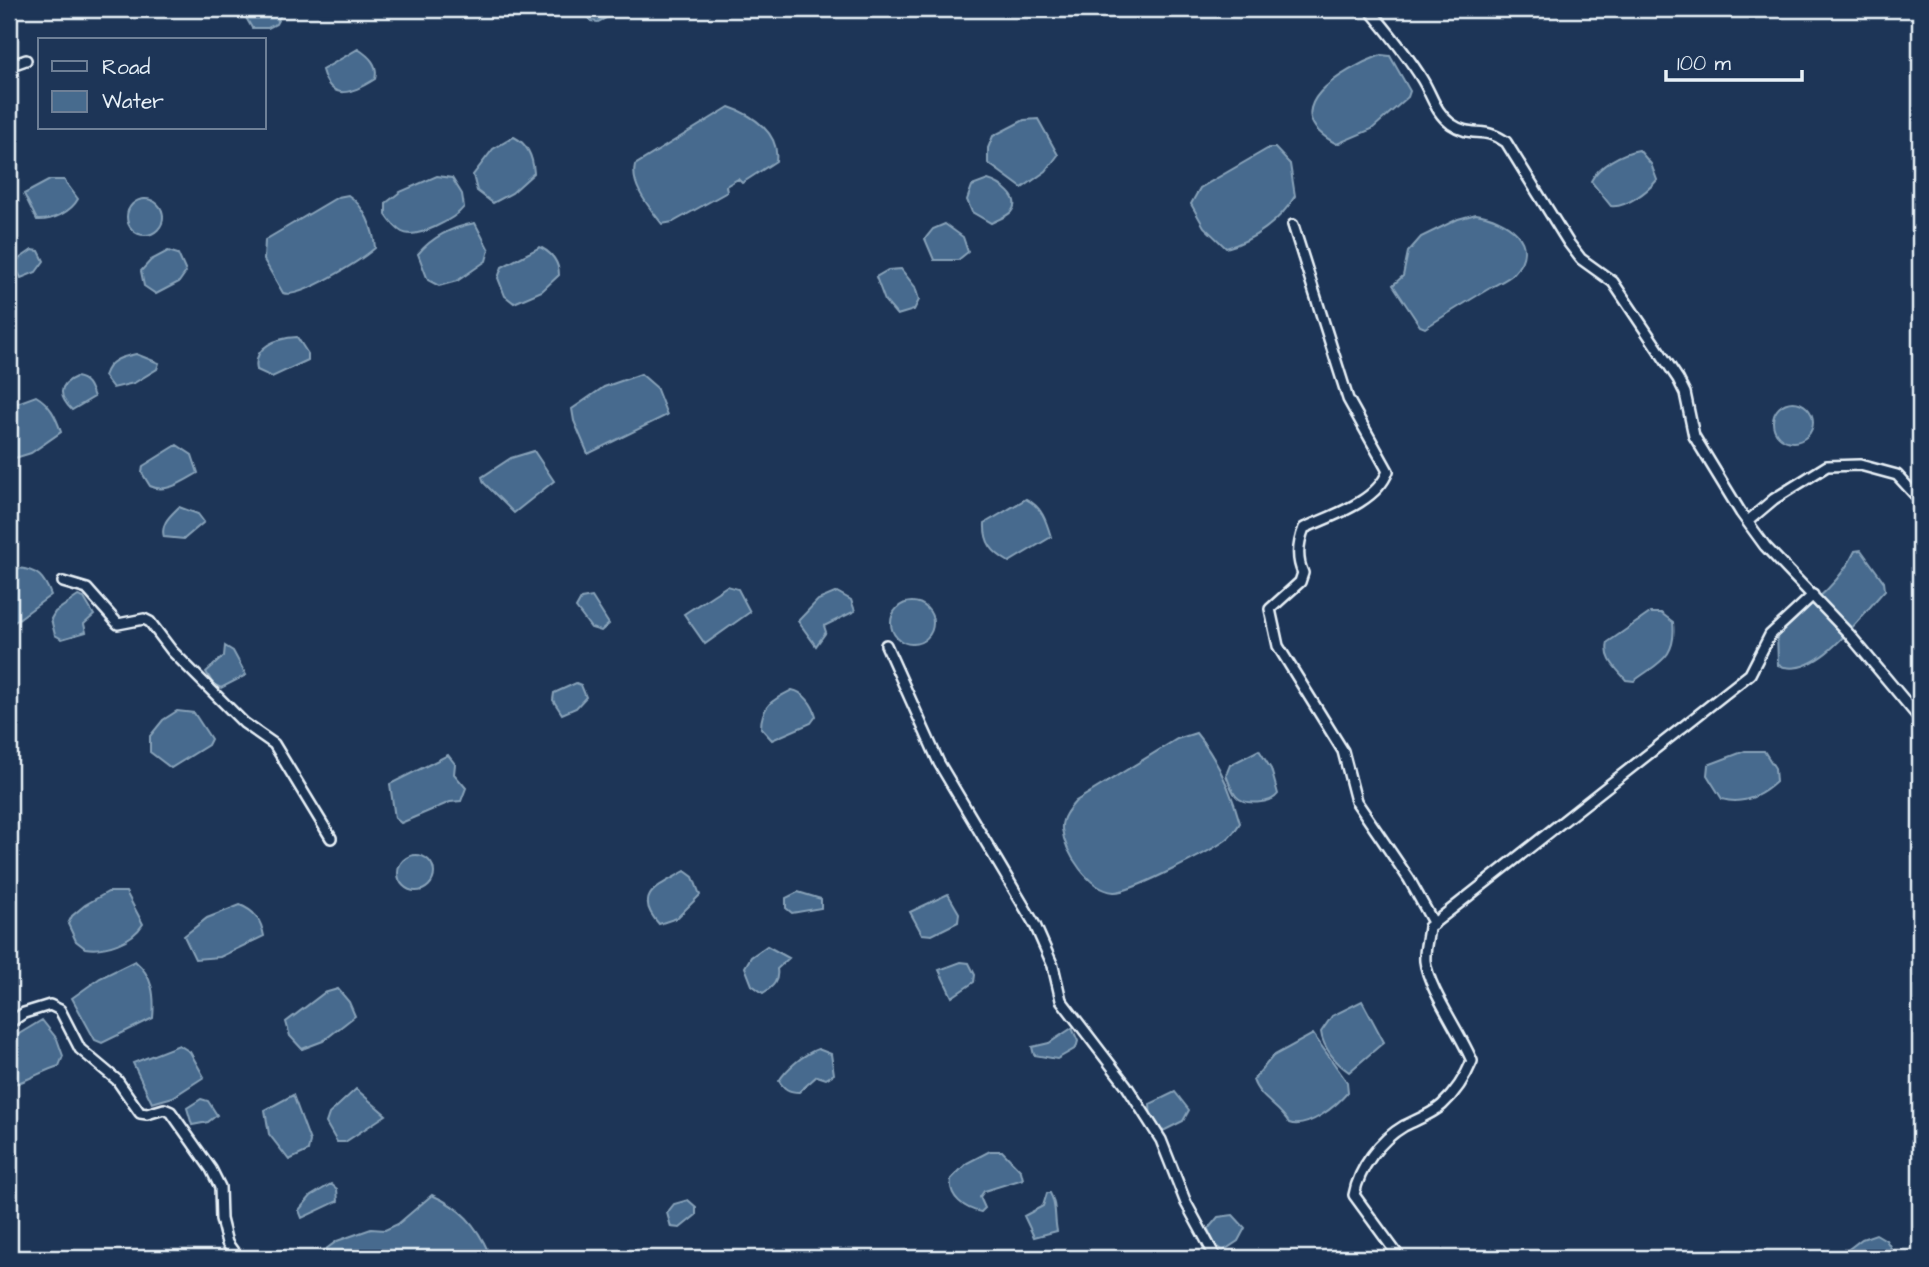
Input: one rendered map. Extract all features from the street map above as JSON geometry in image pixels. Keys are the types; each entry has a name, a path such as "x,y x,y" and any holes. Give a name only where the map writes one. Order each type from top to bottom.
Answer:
{"street":[{"path":"1369,9 1404,53 1424,82 1431,102 1449,122 1463,131 1490,131 1506,142 1568,242 1581,259 1613,282 1685,393 1694,436 1765,546 1849,634 1920,719"},
{"path":"9,66 26,60"},
{"path":"1293,225 1349,399 1388,471 1379,486 1348,509 1304,528 1299,540 1298,563 1303,573 1300,582 1270,609 1270,619 1278,646 1295,677 1343,751 1356,801 1409,879 1434,924"},
{"path":"1748,521 1774,499 1827,466 1860,465 1897,475 1920,500"},
{"path":"63,582 87,589 118,624 144,619 150,622 172,651 244,723 274,744 331,838"},
{"path":"1400,1258 1354,1195 1357,1181 1378,1148 1400,1128 1440,1107 1464,1081 1472,1061 1460,1031 1434,990 1425,961 1429,928 1750,674 1770,635 1813,595"},
{"path":"886,645 939,763 1035,925 1053,966 1061,1000 1126,1085 1161,1140 1186,1203 1216,1258"},
{"path":"9,1023 24,1013 50,1004 60,1010 80,1049 117,1080 139,1113 147,1114 164,1109 170,1112 211,1169 220,1187 220,1219 227,1243 238,1258"}],"water":[{"path":"244,9 284,9 276,24 268,28 252,28"},
{"path":"582,9 624,9 598,22 591,21"},
{"path":"358,49 372,61 376,69 375,79 351,91 337,91 326,80 322,70"},
{"path":"1381,55 1390,56 1410,91 1408,97 1372,129 1337,144 1318,131 1311,118 1312,105 1320,92 1333,80"},
{"path":"729,107 763,126 774,142 776,161 742,183 738,179 726,186 727,192 673,222 662,224 638,189 635,165"},
{"path":"1038,119 1058,155 1046,171 1022,188 988,163 988,148 993,136 1024,120"},
{"path":"514,137 523,143 529,152 534,173 512,193 493,203 477,191 473,175 493,149"},
{"path":"1269,148 1275,148 1290,164 1295,196 1282,213 1265,228 1226,248 1204,227 1191,204 1200,188"},
{"path":"1639,150 1651,164 1657,180 1630,202 1611,206 1591,181 1599,170 1612,161"},
{"path":"437,176 452,178 462,194 464,207 444,222 425,231 408,234 402,232 386,215 386,203 400,192"},
{"path":"50,180 64,180 78,199 60,215 37,220 24,194"},
{"path":"988,180 1008,192 1014,202 1011,212 991,223 972,212 967,200 972,186"},
{"path":"348,195 359,205 367,218 375,248 315,285 291,294 283,293 264,260 265,240 338,197"},
{"path":"145,199 157,205 163,217 157,229 145,235 133,229 127,217 133,205"},
{"path":"1476,214 1498,221 1517,234 1524,252 1521,262 1508,278 1425,328 1420,326 1393,285 1403,276 1408,252 1421,237 1458,219"},
{"path":"475,223 489,250 486,261 457,281 439,286 428,280 418,254 444,234"},
{"path":"945,224 963,237 968,252 958,260 934,260 925,239 933,229"},
{"path":"540,247 554,258 559,275 542,291 514,303 505,296 498,278 502,267"},
{"path":"32,250 39,251 44,261 36,272 21,278 13,263"},
{"path":"168,251 178,254 186,272 179,282 156,294 144,286 141,271 151,260"},
{"path":"901,269 915,287 919,300 914,310 897,315 885,301 876,277 888,270"},
{"path":"297,337 308,354 308,360 272,377 257,370 258,355 262,349 282,339"},
{"path":"136,354 159,363 157,369 134,383 113,388 104,376 109,366 121,358"},
{"path":"641,374 656,387 667,415 588,454 574,421 572,409 604,387"},
{"path":"76,377 86,381 94,397 72,410 64,400 62,392 66,384"},
{"path":"36,396 52,411 61,432 31,453 9,460 9,406"},
{"path":"1793,402 1807,408 1813,422 1807,436 1793,442 1779,436 1773,422 1779,408"},
{"path":"177,445 192,455 198,473 169,488 150,486 142,473 143,466"},
{"path":"534,451 554,481 514,513 484,483 482,477 511,458"},
{"path":"1026,499 1040,510 1051,537 1009,562 990,546 985,523"},
{"path":"179,507 198,514 204,522 184,539 164,537 165,524"},
{"path":"1861,550 1884,582 1885,590 1837,644 1822,656 1793,668 1778,665 1777,632 1821,596 1840,575 1855,551"},
{"path":"18,568 39,576 46,583 51,595 9,626 9,573"},
{"path":"727,586 738,589 750,612 705,644 684,614"},
{"path":"837,592 851,600 855,611 824,626 826,632 816,646 798,621 818,600"},
{"path":"78,596 84,598 94,615 84,624 86,632 62,639 55,635 51,619 55,612"},
{"path":"592,597 609,624 601,631 591,628 576,608 581,599"},
{"path":"912,602 927,608 933,623 927,638 912,644 897,638 891,623 897,608"},
{"path":"1650,613 1661,613 1673,622 1672,644 1658,663 1634,681 1626,680 1609,658 1608,642"},
{"path":"225,646 233,651 246,675 221,688 213,684 206,672 224,656"},
{"path":"576,683 581,685 586,697 576,708 562,714 553,700 554,693"},
{"path":"792,690 807,700 816,716 811,723 772,740 761,728 763,714 774,700"},
{"path":"177,711 194,713 211,739 208,745 171,768 150,752 150,736 163,720"},
{"path":"1196,733 1211,754 1228,787 1240,823 1237,828 1218,845 1136,886 1114,892 1096,885 1087,878 1073,859 1064,839 1062,825 1068,810 1076,801 1177,739"},
{"path":"1259,750 1271,769 1278,794 1264,802 1245,801 1234,794 1226,775 1230,765"},
{"path":"1745,751 1764,751 1775,768 1776,782 1751,798 1737,801 1722,799 1707,775 1708,765"},
{"path":"448,755 455,764 454,774 466,788 461,801 450,802 401,823 395,818 390,784"},
{"path":"416,855 428,861 434,873 428,885 416,891 404,885 398,873 404,861"},
{"path":"685,871 693,877 700,895 677,918 659,924 648,905 652,891"},
{"path":"108,892 126,892 143,924 132,936 117,944 85,948 76,941 68,924 72,916 85,905"},
{"path":"798,892 821,899 821,908 792,913 786,908 786,898"},
{"path":"948,894 959,913 958,922 932,935 922,934 910,912"},
{"path":"240,905 256,917 264,936 220,957 195,959 184,936 207,918"},
{"path":"767,946 789,958 777,969 774,983 763,993 752,985 745,967 751,957"},
{"path":"135,961 146,973 152,987 153,1018 102,1043 95,1040 72,998 100,978"},
{"path":"961,962 969,963 975,975 974,982 952,997 939,970"},
{"path":"338,989 349,1002 355,1016 323,1041 302,1049 290,1036 286,1022 324,993"},
{"path":"1362,1001 1384,1042 1349,1072 1331,1055 1321,1032 1332,1016"},
{"path":"42,1020 57,1039 63,1056 59,1066 9,1084 9,1040"},
{"path":"1072,1028 1078,1041 1076,1048 1057,1059 1034,1055 1032,1047 1049,1043"},
{"path":"1313,1034 1347,1082 1348,1092 1313,1120 1289,1123 1260,1092 1253,1080 1273,1056"},
{"path":"179,1045 190,1052 204,1077 173,1097 152,1103 133,1063"},
{"path":"818,1049 831,1054 834,1074 826,1079 817,1076 799,1092 785,1088 779,1081 786,1071"},
{"path":"356,1089 386,1115 345,1142 337,1142 326,1123 329,1114"},
{"path":"1175,1092 1189,1110 1183,1121 1161,1132 1151,1121 1150,1104"},
{"path":"293,1095 310,1141 308,1151 289,1160 269,1134 265,1110"},
{"path":"201,1099 208,1101 217,1115 208,1122 192,1125 187,1108"},
{"path":"990,1151 1002,1151 1021,1171 1023,1179 984,1191 980,1197 985,1208 981,1212 969,1208 955,1197 951,1179 967,1163"},
{"path":"331,1184 337,1189 338,1201 302,1218 299,1210 311,1196"},
{"path":"1047,1193 1050,1193 1054,1202 1057,1231 1034,1237 1024,1216 1043,1206"},
{"path":"432,1195 451,1205 473,1225 489,1253 485,1258 314,1258 337,1241 371,1229 385,1230 398,1224"},
{"path":"688,1200 696,1207 696,1215 680,1228 671,1227 667,1213 674,1204"},
{"path":"1233,1215 1245,1228 1238,1241 1223,1251 1214,1243 1208,1229 1218,1217"},
{"path":"1876,1234 1886,1240 1897,1258 1837,1258 1862,1239"}]}
